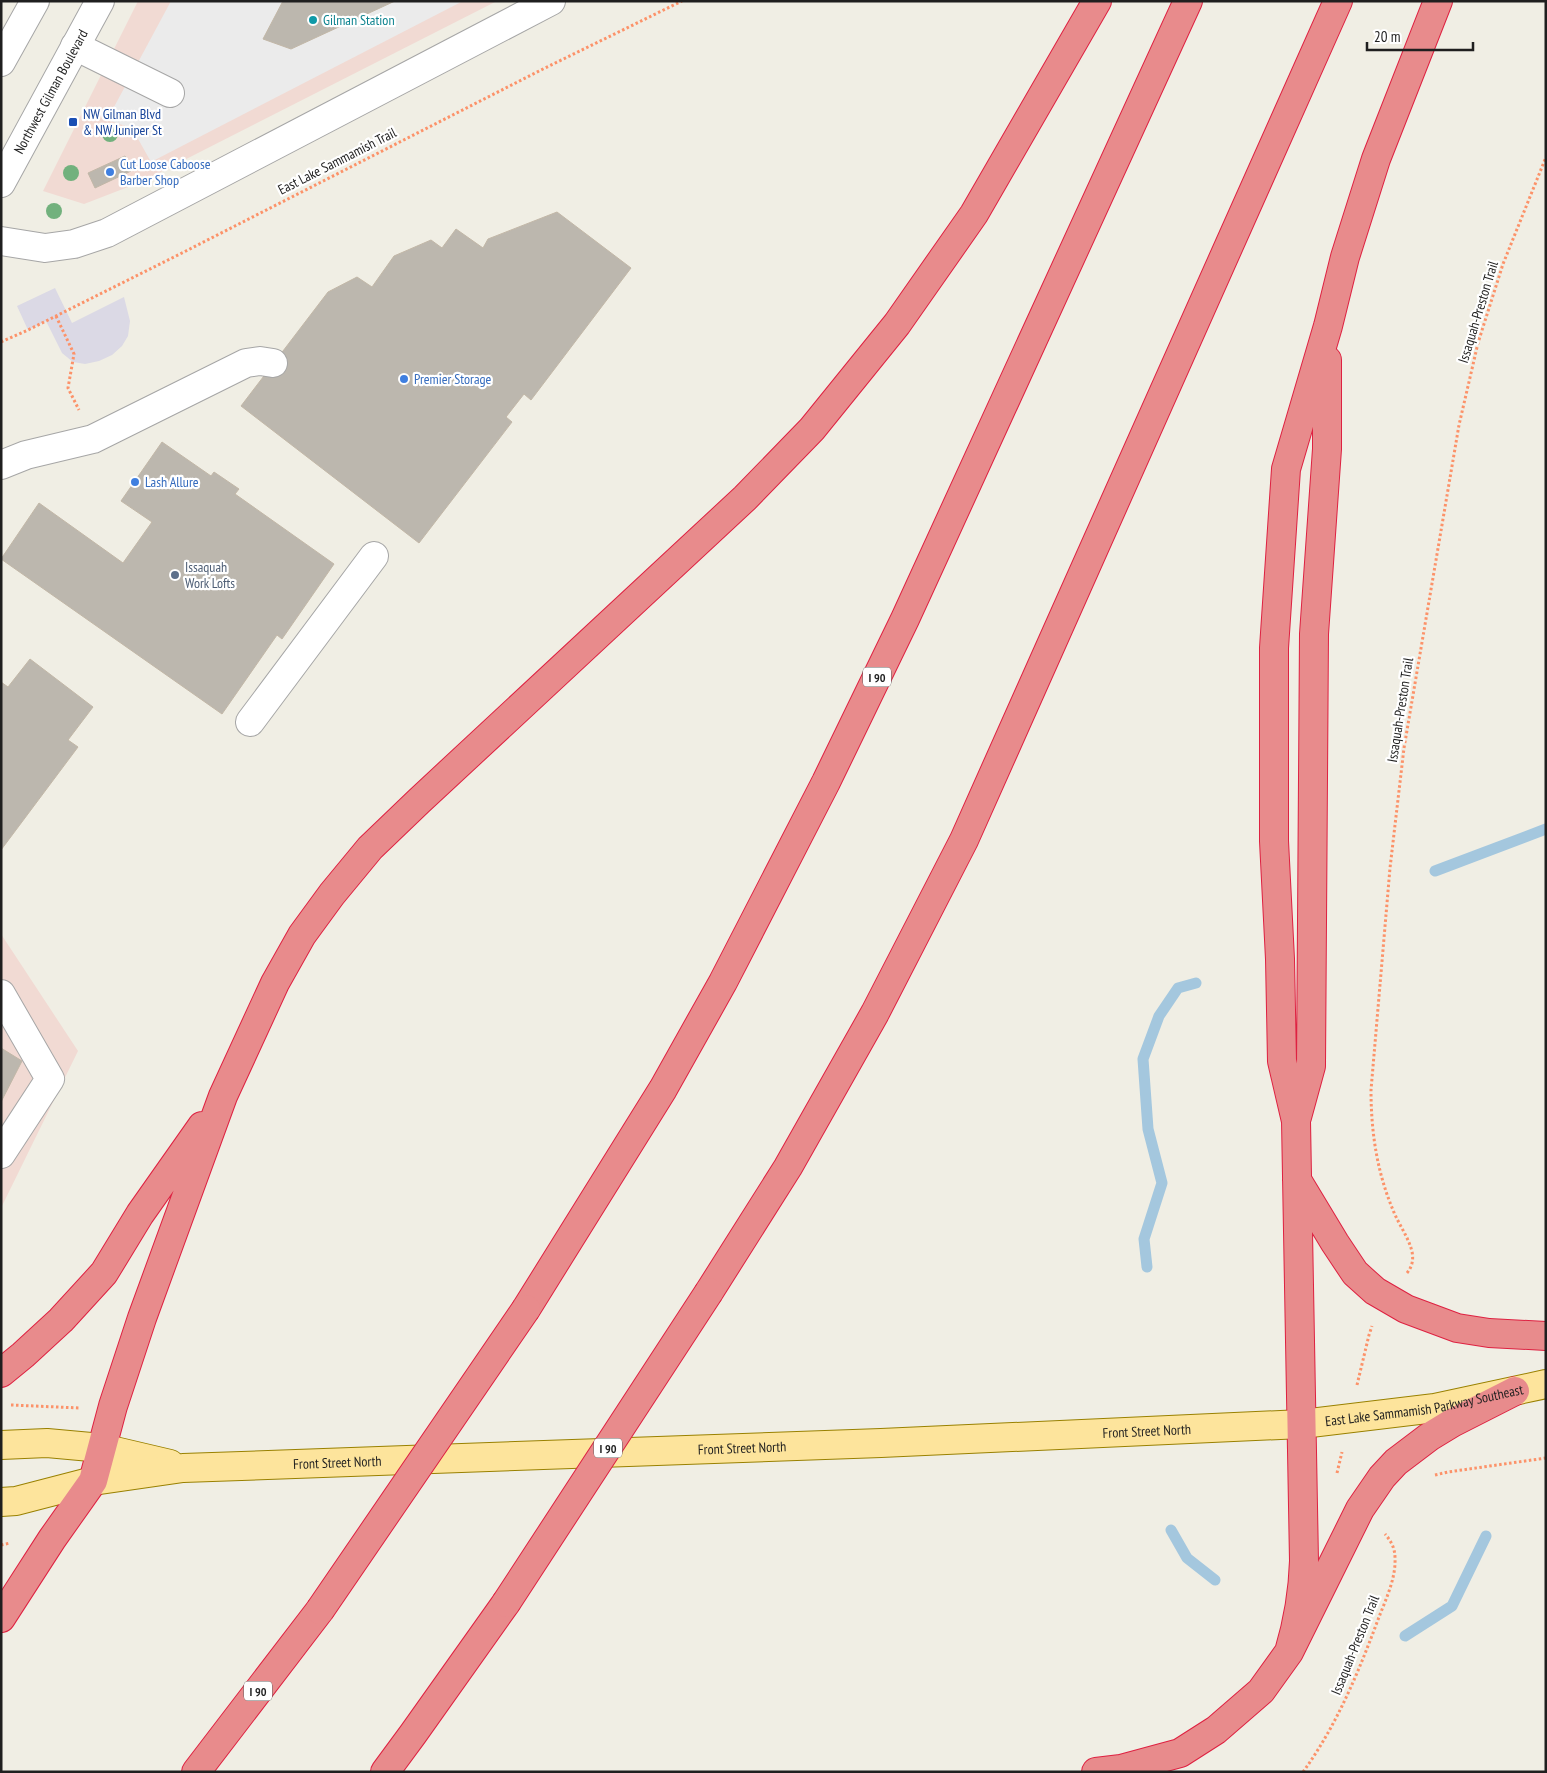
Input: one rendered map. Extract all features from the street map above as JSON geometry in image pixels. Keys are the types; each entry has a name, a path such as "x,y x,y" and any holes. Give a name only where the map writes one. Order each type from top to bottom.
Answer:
{"highway":[{"path":"1,1618 92,1481 116,1397 142,1318 223,1096 274,983 302,935 332,894 370,848 745,498 812,429 896,324 974,214 1097,1"},
{"name":"I 90","path":"385,1772 506,1603 709,1292 788,1167 875,1013 964,840 1338,1"},
{"path":"1289,1652 1296,1627 1303,1584 1296,1121 1282,1061 1280,959 1274,842 1274,648 1286,469 1328,326 1345,257 1376,159 1438,1"},
{"name":"I 90","path":"196,1772 320,1610 526,1309 667,1081 723,982 826,782 909,610 1183,11"},
{"path":"1296,1121 1311,1066 1314,634 1327,449 1328,326"},
{"path":"1,1373 23,1356 61,1320 104,1273 140,1214 223,1096"},
{"path":"1296,1179 1335,1243 1356,1273 1375,1291 1406,1309 1457,1328 1489,1333 1546,1336"},
{"path":"1096,1772 1120,1769 1180,1753 1209,1735 1261,1691 1289,1652 1360,1509 1382,1477 1396,1462 1429,1437 1515,1391"}],"main road":[{"name":"East Lake Sammamish Parkway Southeast","path":"1302,1424 1435,1408 1546,1384"},
{"name":"Front Street North","path":"1,1502 16,1501 92,1481 183,1468 1302,1424"},
{"name":"Front Street North","path":"1,1445 47,1443 102,1448 183,1468"}],"street":[{"path":"1,62 35,1"},
{"name":"Northwest Gilman Boulevard","path":"1,183 100,1"},
{"path":"1,242 45,248 74,244 108,233 551,1"},
{"path":"75,46 170,93"},
{"path":"1,465 26,455 93,439 246,363 260,361 273,363"},
{"path":"250,722 374,556"},
{"path":"1,994 50,1079 1,1154"}],"path":[{"name":"East Lake Sammamish Trail","path":"1,342 682,1"},
{"name":"Issaquah-Preston Trail","path":"1406,1273 1411,1268 1413,1259 1411,1248 1393,1211 1380,1176 1371,1120 1371,1098 1390,868 1404,748 1459,425 1478,343 1503,264 1546,157"},
{"path":"56,316 74,354 68,388 93,439"},
{"path":"1366,1345 1376,1318"},
{"path":"2,1405 80,1408"},
{"path":"1430,1476 1546,1458"},
{"name":"Issaquah-Preston Trail","path":"1303,1772 1318,1751 1339,1712 1364,1658 1386,1598 1396,1556 1392,1543 1382,1530"}],"shaded area":[{"path":"138,1 497,1 141,182 84,204 43,191"},
{"path":"171,1 463,1 151,162 132,128 107,120"},
{"path":"55,288 72,323 124,297 130,321 128,336 122,346 112,355 99,361 85,364 73,362 62,353 46,321 28,330 17,306"},
{"path":"1,934 78,1051 1,1208"}],"building":[{"name":"Gilman Station","path":"283,1 395,1 291,49 263,39"},
{"name":"Cut Loose Caboose Barber Shop","path":"125,156 131,171 95,188 88,173"},
{"name":"Premier Storage","path":"557,212 631,268 531,400 524,394 506,417 512,422 419,543 241,406 328,292 357,277 372,287 394,256 431,240 442,248 456,229 483,248 488,239"},
{"name":"Issaquah Work Lofts","path":"162,442 211,476 214,472 239,489 235,494 334,564 282,639 277,635 222,714 1,559 39,503 123,563 152,522 121,501"},
{"path":"30,659 93,707 68,740 78,747 1,850 1,682 8,687"},
{"path":"1,1048 22,1061 1,1102"}],"waterway":[{"path":"1435,871 1546,829"},
{"path":"1147,1267 1144,1239 1162,1183 1148,1129 1143,1059 1159,1016 1178,988 1196,983"},
{"path":"1171,1530 1187,1558 1215,1580"},
{"path":"1405,1636 1452,1606 1486,1536"}],"place":[{"name":"Gilman Station","path":"313,20"},
{"name":"NW Gilman Blvd & NW Juniper St","path":"73,122"},
{"name":"Cut Loose Caboose Barber Shop","path":"110,172"},
{"name":"Premier Storage","path":"404,379"},
{"name":"Lash Allure","path":"135,482"},
{"name":"Issaquah Work Lofts","path":"175,575"}]}
